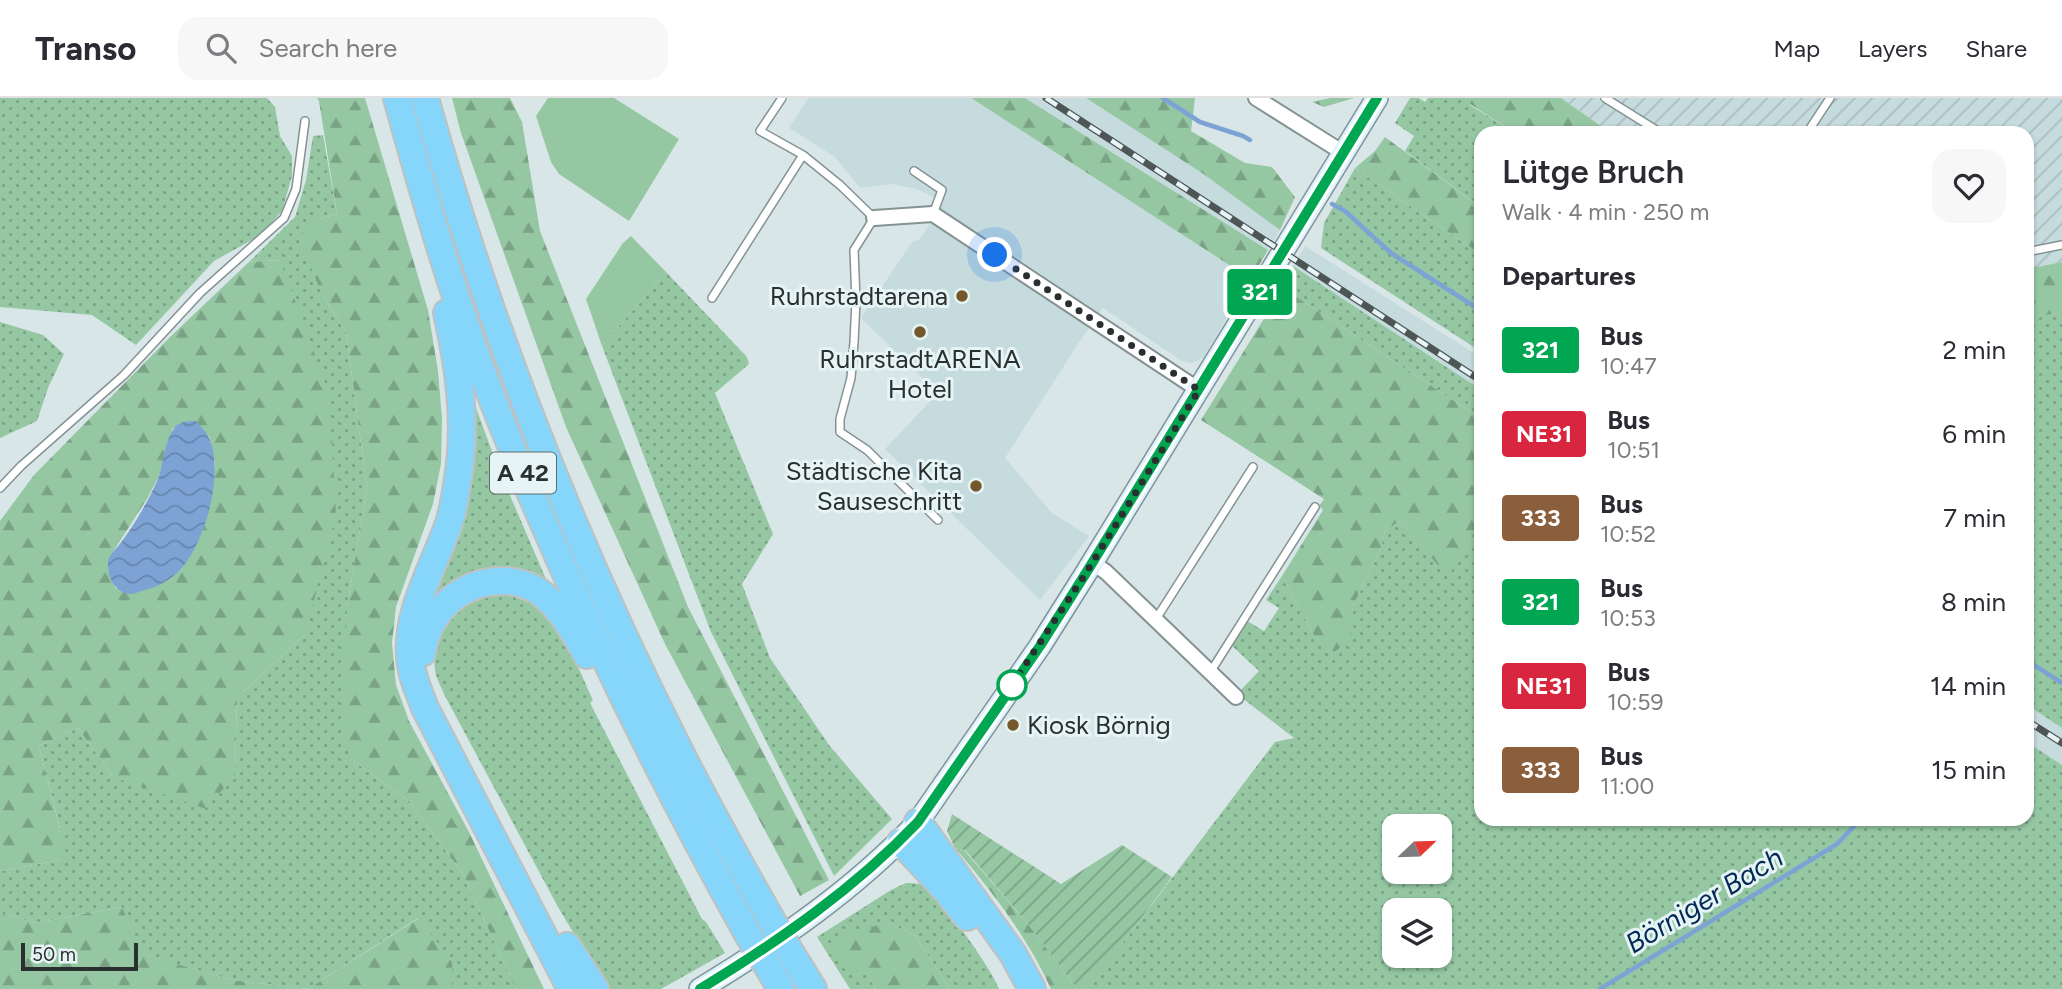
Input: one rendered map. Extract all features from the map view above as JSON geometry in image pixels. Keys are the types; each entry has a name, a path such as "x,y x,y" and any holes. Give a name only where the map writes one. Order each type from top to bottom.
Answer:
{"highway":[{"name":"A 42","path":"397,98 452,285 501,421 572,589 646,746 698,845 775,979"},
{"name":"A 42","path":"425,98 463,227 556,484 676,745 772,921 802,970"},
{"path":"424,190 421,228 454,343 462,430 459,475 451,517 412,626 410,657 415,683 425,708 571,989"},
{"path":"594,989 439,718 426,682 422,652 427,630 439,610 454,595 473,586 495,581 516,582 537,590 573,630 614,711 646,746"},
{"path":"909,832 947,891 999,959 1012,989"},
{"path":"909,832 1013,954 1032,989"},
{"path":"802,970 827,989"}],"street":[{"path":"1256,98 1342,152"},
{"path":"700,989 808,919 856,882 909,832 1040,646 1093,563 1377,98"},
{"path":"874,218 933,214 1199,390"},
{"path":"1093,563 1157,619 1236,697"}],"lane":[{"path":"782,98 760,131 803,155 840,185 874,218 854,250 854,342 851,378 840,419 840,432 867,450 937,520"},
{"path":"1605,98 1650,126"},
{"path":"1812,126 1830,98"},
{"path":"0,488 21,466 124,375 200,293 284,218 296,189 305,121"},
{"path":"712,298 803,155"},
{"path":"914,171 942,190 933,214"},
{"path":"2034,251 2060,246 2062,238"},
{"path":"1157,619 1253,467"},
{"path":"1211,671 1315,507"}],"shaded area":[{"path":"808,98 970,98 1251,278 1199,360 1191,363 1182,361 1103,308 1078,344 1005,458 1052,513 1089,536 1040,600 885,449 938,393 861,318 912,242 920,239 944,202 917,189 892,184 860,188 835,157 789,128"},
{"path":"1025,98 1086,98 1202,173 1280,230 1268,250"},
{"path":"1561,98 2062,98 2062,262 2034,268 2034,126 1601,126"},
{"path":"1305,246 1474,353 1474,385 1293,266"},
{"path":"2034,710 2062,728 2062,765 2034,747"}],"green space":[{"path":"0,98 267,98 275,107 280,136 292,156 292,176 282,211 259,236 214,261 136,345 92,315 0,307"},
{"path":"317,98 365,98 428,310 438,371 442,419 441,464 433,504 396,607 392,643 396,685 409,721 469,832 544,989 516,989 463,874 410,802 351,759 341,726 347,607 367,488 346,332 322,294 298,236 318,219 337,214"},
{"path":"452,98 510,98 522,122 540,231 688,607 829,880 800,896 665,644 566,427 461,133"},
{"path":"548,98 614,98 679,139 629,221 559,174 551,162 536,116"},
{"path":"971,98 1025,98 1268,250 1251,279"},
{"path":"1086,98 1195,98 1191,131 1245,163 1272,167 1295,197 1280,230 1202,173"},
{"path":"1330,98 1354,98 1324,107 1312,102"},
{"path":"1410,98 1419,98 1425,102 1428,98 1471,98 1470,105 1504,126 1474,126 1474,203 1405,151 1414,136 1395,123"},
{"path":"1471,98 1561,98 1601,126 1504,126 1470,104"},
{"path":"323,135 337,214 318,219 322,294 346,332 367,488 347,607 351,759 410,802 463,874 516,989 452,989 452,962 418,918 308,989 232,980 142,954 122,907 36,923 0,913 0,871 61,860 61,832 39,746 78,728 113,777 235,774 237,697 305,635 280,260 249,262 295,217 306,180 313,136"},
{"path":"1385,137 1474,203 1474,250 1355,168 1375,151"},
{"path":"1355,168 1474,250 1474,347 1321,248 1324,223"},
{"path":"631,236 666,272 602,346 586,299 623,243"},
{"path":"280,260 329,393 336,515 305,635 237,697 235,775 206,809 113,777 78,728 39,746 61,833 61,860 0,871 0,521 34,475 170,337 249,262","holes":["173,428 209,436 215,463 209,502 116,589 108,570 113,552 159,476"]},
{"path":"2062,262 2062,312 2034,318 2034,268"},
{"path":"1293,266 1474,385 1474,414 1283,288"},
{"path":"666,272 747,357 749,364 715,393 773,534 742,584 770,658 829,745 892,819 834,876 711,632 602,346"},
{"path":"1283,288 1474,414 1474,532 1448,577 1400,521 1385,531 1381,548 1353,606 1351,640 1334,652 1314,636 1282,576 1323,510 1319,506 1324,499 1201,420"},
{"path":"2062,312 2062,728 2034,710 2034,317"},
{"path":"0,322 43,335 64,354 48,388 37,421 0,438"},
{"path":"467,384 499,470 552,593 536,585 424,606"},
{"path":"1400,521 1448,576 1474,532 1474,826 2034,826 2034,747 2062,765 2062,989 1081,989 1126,939 1275,742 1294,738 1237,694 1259,671 1231,645 1247,621 1264,631 1279,608 1266,600 1282,576 1314,636 1353,606 1381,548 1385,531"},
{"path":"495,595 515,597 532,605 558,630 593,700 590,703 702,919 725,953 661,989 607,989 558,907 438,680 434,660 436,646 447,622 468,605"},
{"path":"952,814 1061,884 1122,845 1172,877 1126,939 1087,984 1077,989 1028,924 965,850 955,848 947,831"},
{"path":"955,848 964,850 1028,924 1077,989 1051,989 1032,952 1008,916"},
{"path":"906,883 927,887 934,894 978,952 999,989 950,989 915,936 889,923 867,930 868,972 875,989 850,989 817,937"},
{"path":"122,907 143,954 232,980 308,989 0,989 0,913 36,923"},
{"path":"419,918 452,962 452,989 308,989"},
{"path":"889,923 915,936 950,989 875,989 868,972 844,969 831,946 843,933"}],"water":[{"path":"196,421 209,438 215,470 210,508 196,546 174,576 133,594 120,591 111,579 109,558 130,530 151,493 173,430 180,423"}],"waterway":[{"path":"1163,98 1200,122 1250,140"},
{"path":"1332,204 1345,211 1391,253 1474,306"},
{"path":"2034,665 2062,683"},
{"name":"Börniger Bach","path":"1600,989 1837,844 1854,826"}],"railway":[{"path":"1046,98 1474,376"},
{"path":"2034,725 2062,743"}],"bus line":[{"name":"321","path":"700,989 808,919 849,888 901,842 918,822 1040,646 1377,98"}],"place":[{"name":"Ruhrstadtarena","path":"962,296"},
{"name":"RuhrstadtARENA Hotel","path":"920,332"},
{"name":"Städtische Kita Sauseschritt","path":"976,486"},
{"name":"Kiosk Börnig","path":"1013,725"}],"route":[{"path":"995,255 1199,390 1040,646 1012,685"}]}
